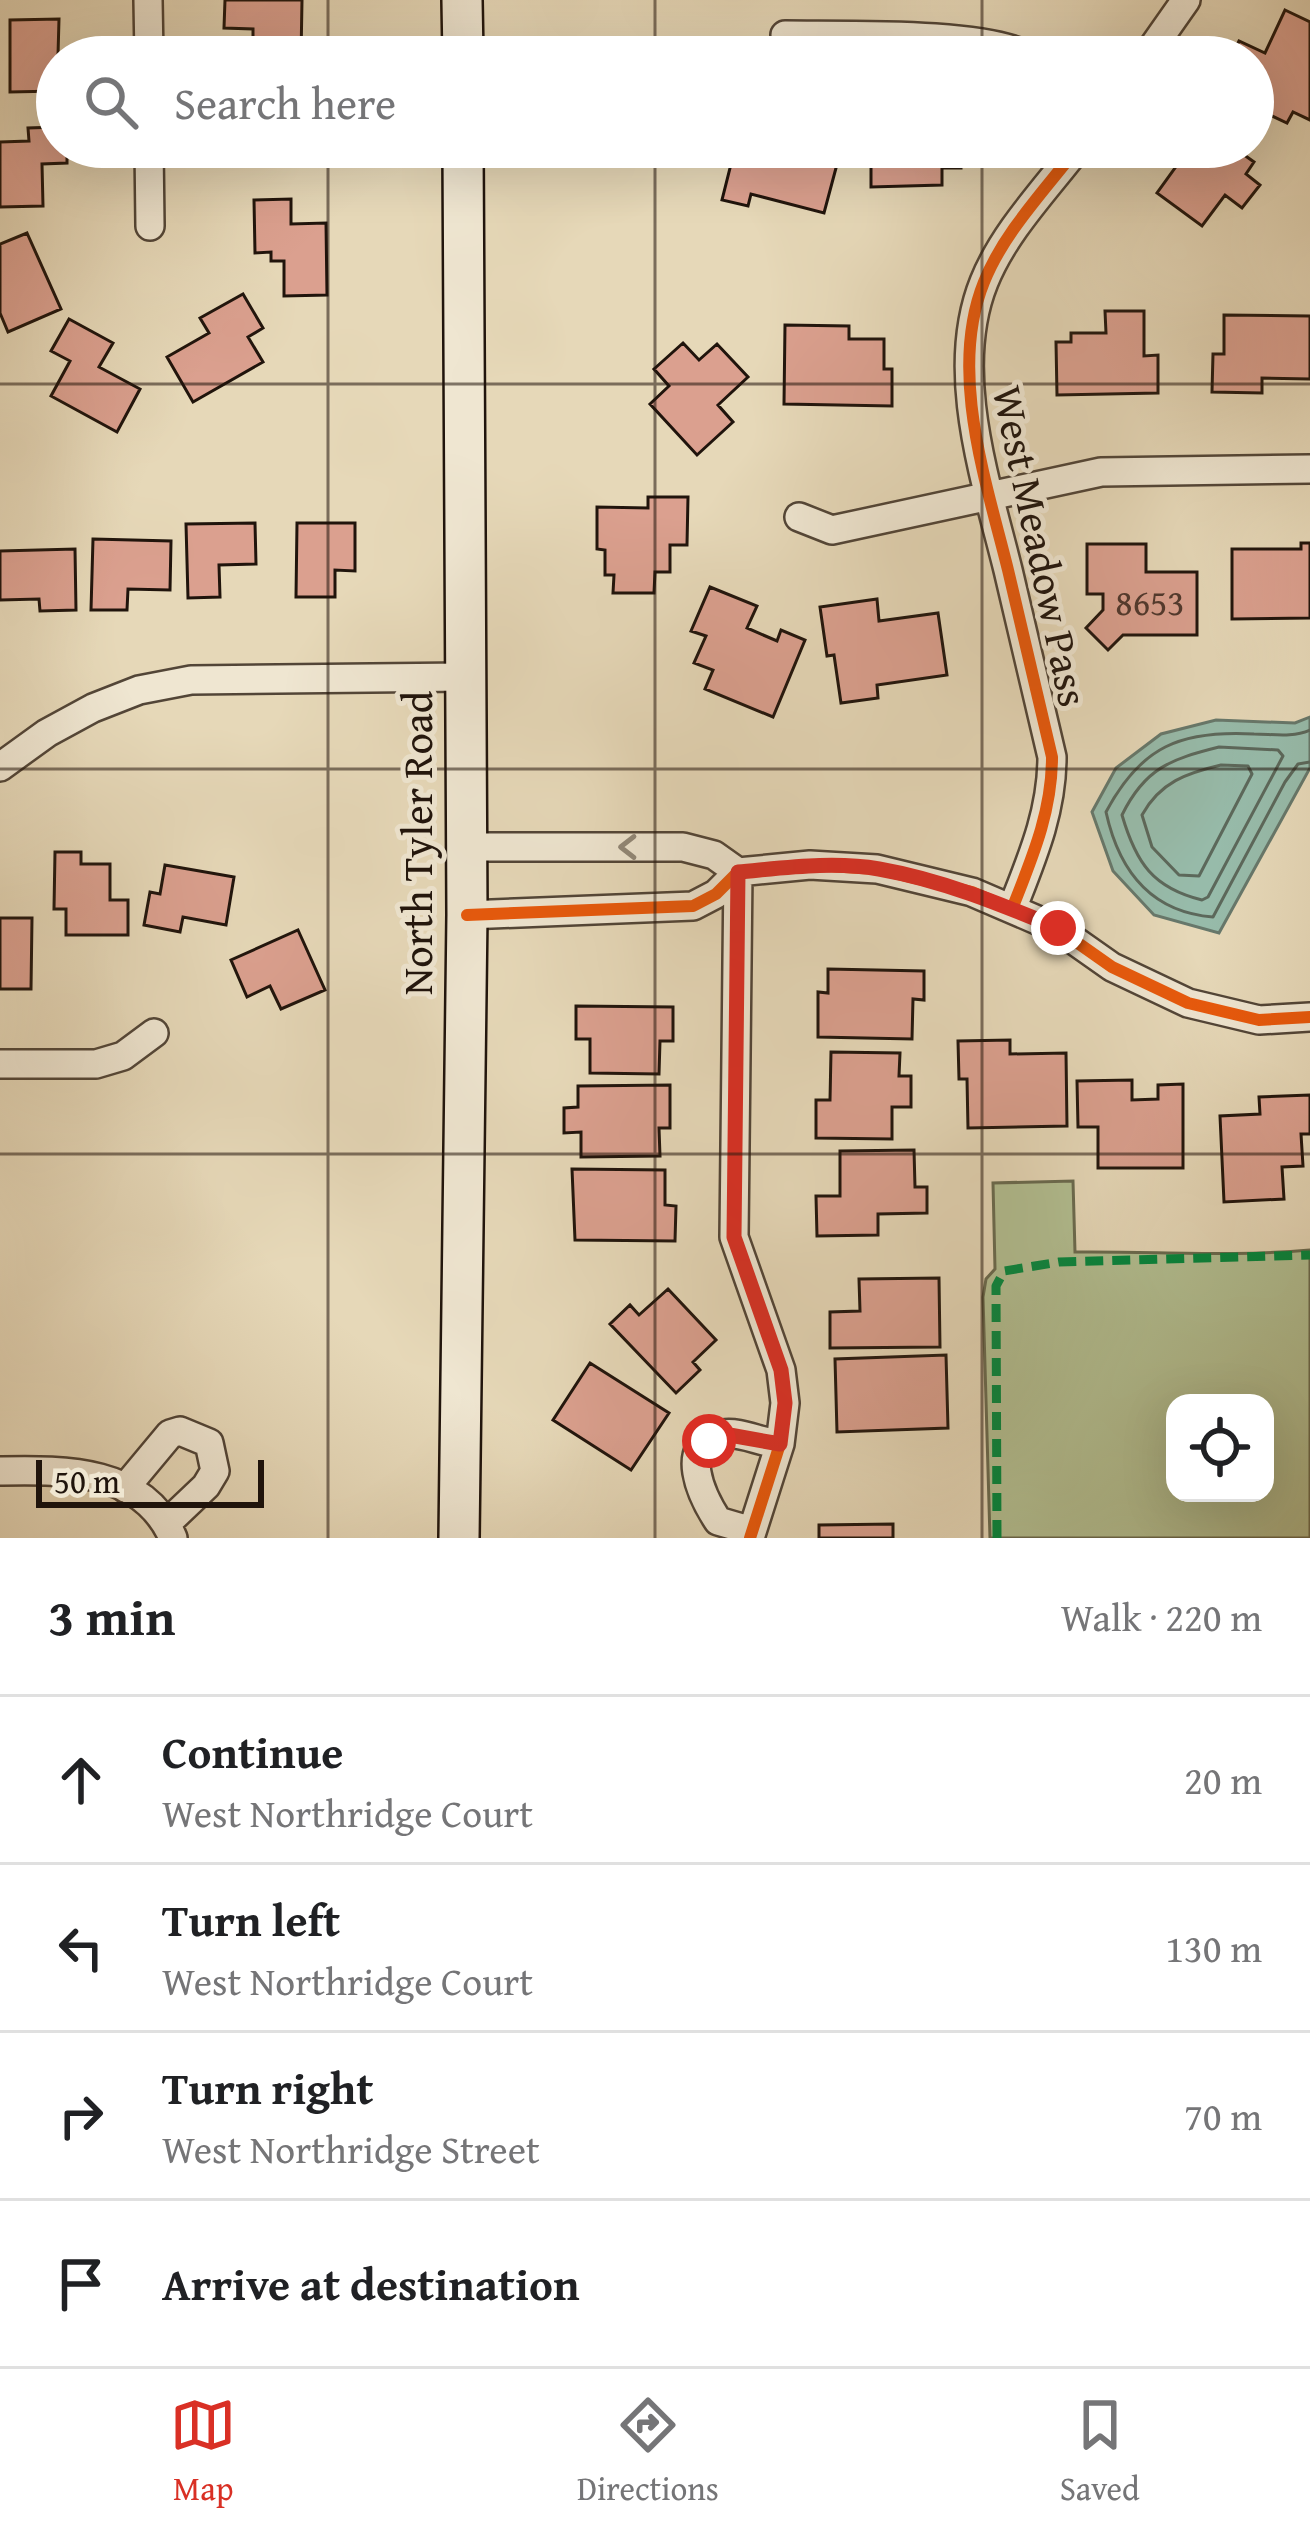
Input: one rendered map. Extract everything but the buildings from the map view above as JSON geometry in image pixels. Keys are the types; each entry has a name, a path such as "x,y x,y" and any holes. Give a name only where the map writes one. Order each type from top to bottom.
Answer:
{"main road":[{"path":"463,0 463,36"},
{"name":"North Tyler Road","path":"459,1538 466,915 463,168"}],"street":[{"path":"148,0 148,36"},
{"path":"1161,36 1186,0"},
{"path":"785,35 819,36"},
{"path":"149,168 150,226"},
{"name":"West Meadow Pass","path":"1012,909 1043,827 1052,792 1052,757 989,493 972,399 972,332 984,283 1012,233 1062,168"},
{"path":"799,517 832,530 1101,472 1310,469"},
{"path":"0,767 93,708 156,686 250,676 465,677"},
{"path":"466,847 683,847 714,855 738,872 810,866 877,869 972,892 1058,928 1112,967 1188,1003 1259,1020 1310,1017"},
{"path":"466,915 693,906 716,894 738,872"},
{"path":"738,872 734,1237 781,1370 785,1403 780,1444 751,1535 718,1522 701,1495 695,1471 697,1457 709,1441 724,1434 780,1444"},
{"path":"0,1064 96,1064 123,1056 154,1033"},
{"path":"0,1471 88,1473 143,1497 170,1531 215,1471 209,1443 181,1431 170,1434 125,1488"}],"shaded area":[{"path":"1073,1181 1075,1252 1310,1250 1310,1538 990,1538 983,1297 986,1279 995,1269 993,1183"}],"water":[{"path":"1310,717 1310,768 1219,933 1154,915 1113,871 1092,812 1116,768 1161,734 1216,720 1295,723"}],"marked path":[{"path":"997,1538 996,1286 1004,1271 1059,1262 1310,1255"}],"cycle path":[{"path":"1012,909 1045,816 1052,757 981,463 969,352 974,316 992,264 1061,168"},
{"path":"467,915 693,906 716,894 738,872 810,865 877,869 972,892 1058,929 1112,967 1188,1003 1259,1020 1310,1017"},
{"path":"738,872 734,1237 781,1370 785,1403 780,1444 750,1538"}],"route":[{"path":"709,1441 724,1434 780,1444 785,1403 781,1370 734,1237 738,872 810,866 877,869 972,892 1058,928"}]}
